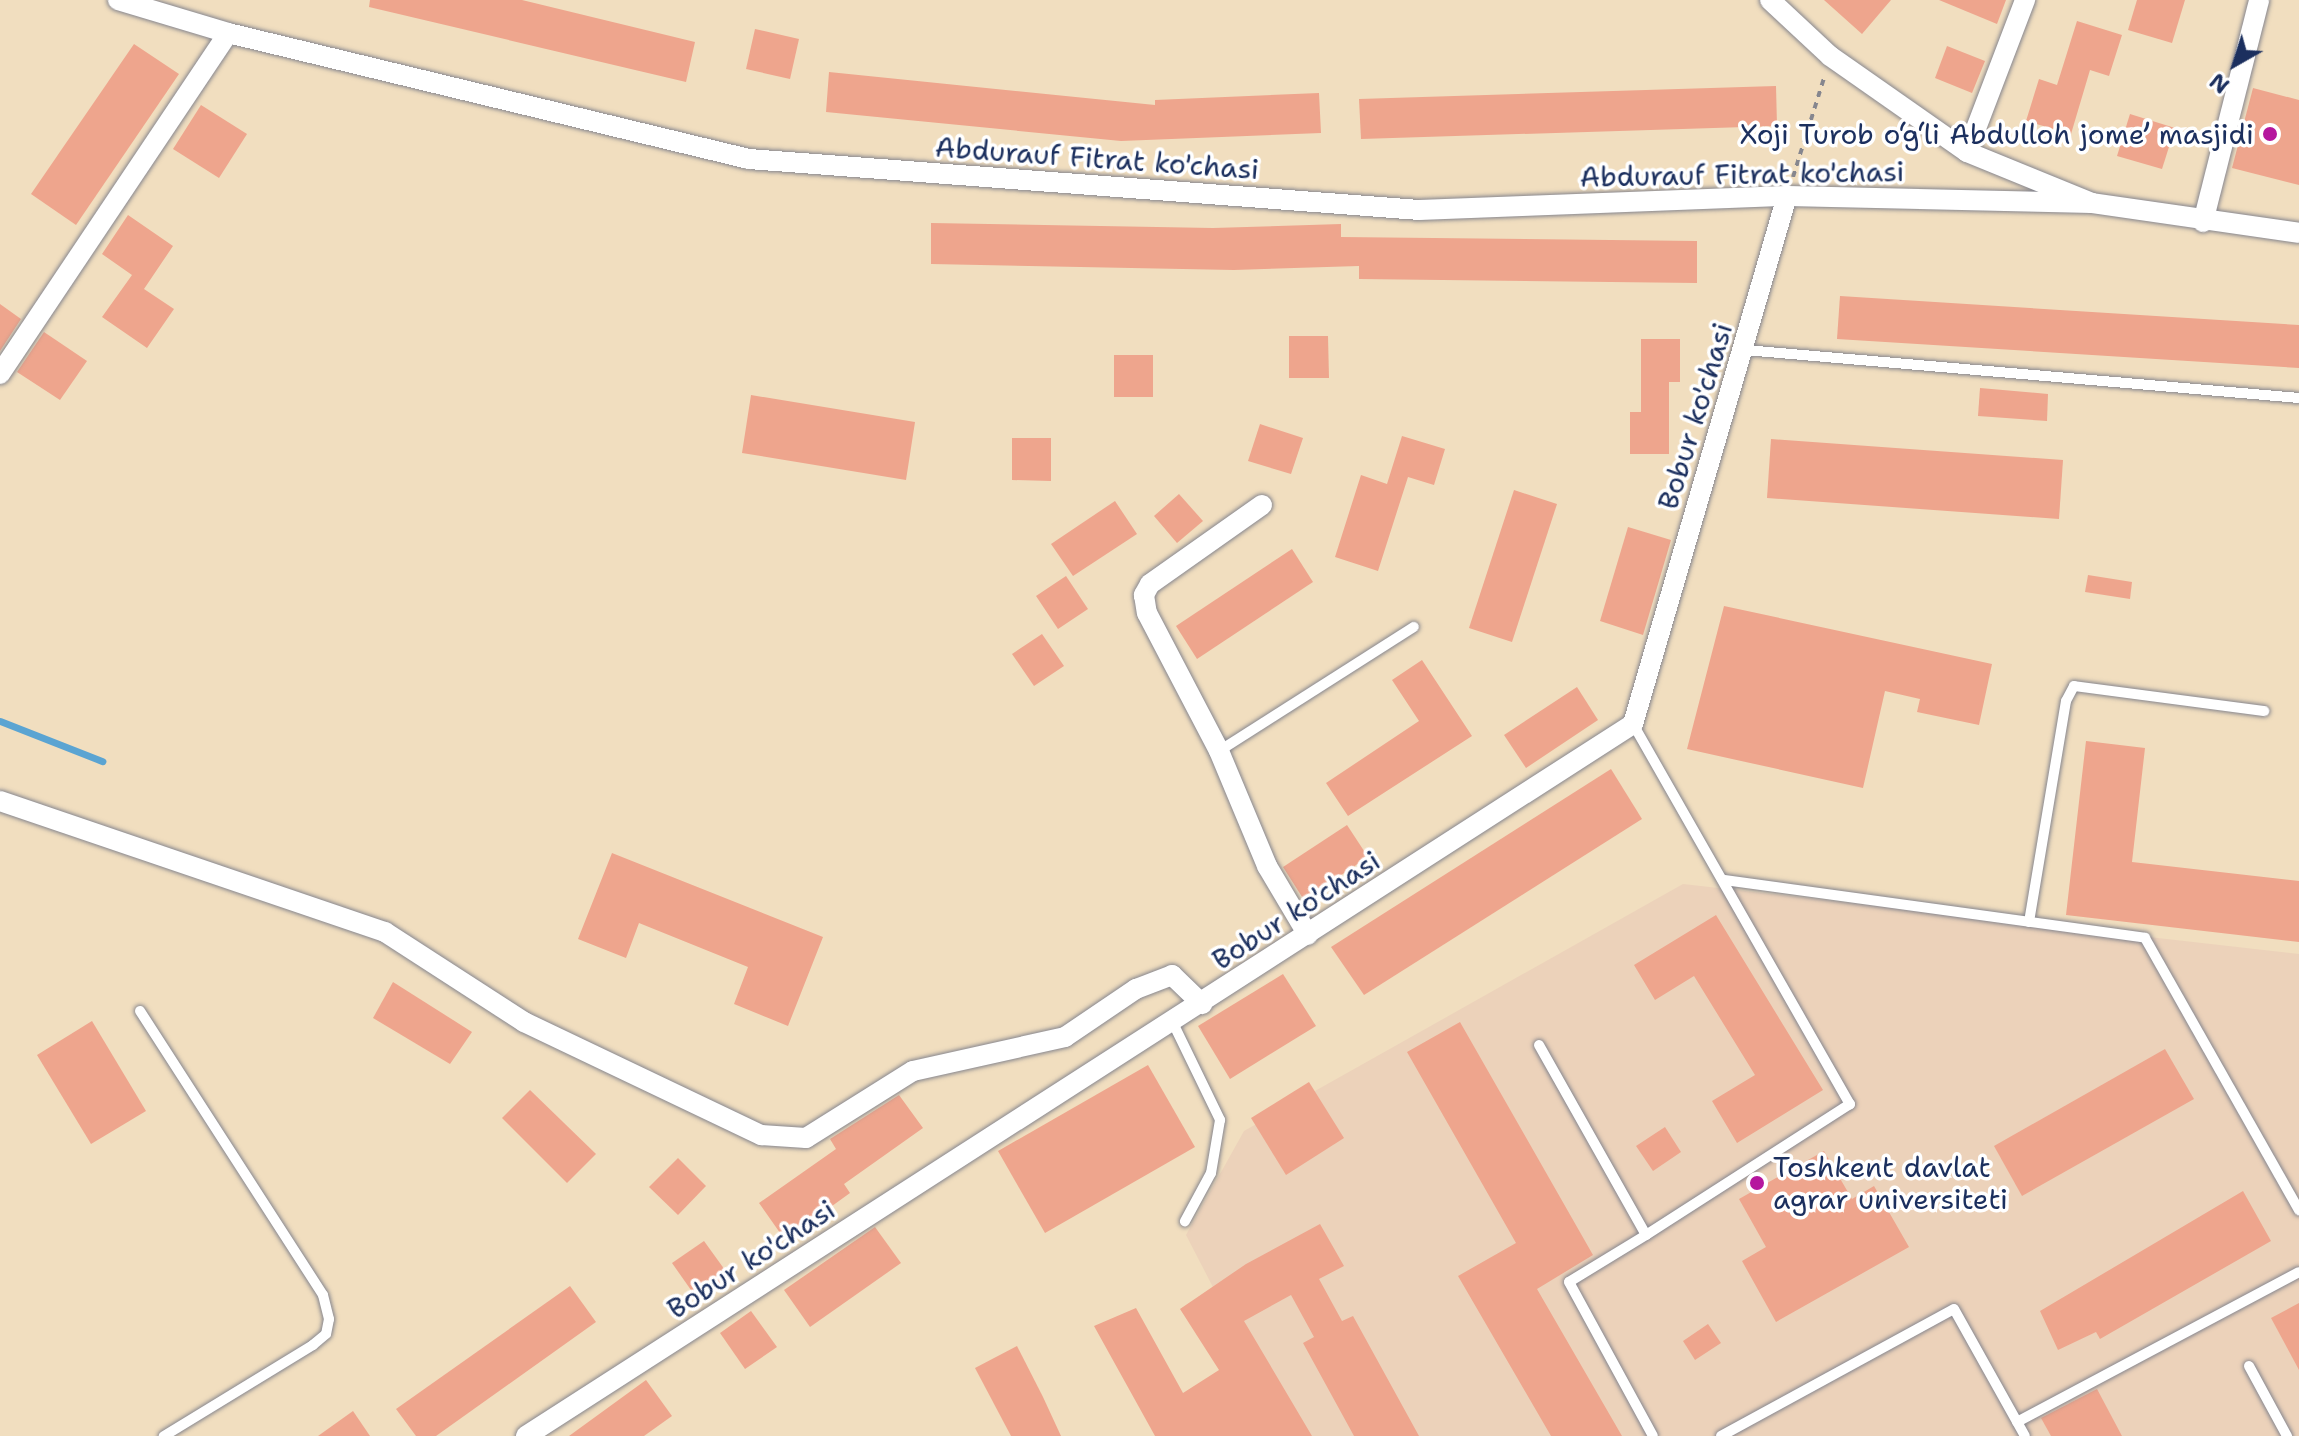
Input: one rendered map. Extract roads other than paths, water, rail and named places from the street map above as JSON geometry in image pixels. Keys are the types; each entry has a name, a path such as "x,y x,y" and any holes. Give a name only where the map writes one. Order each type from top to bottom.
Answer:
{"street":[{"name":"Abdurauf Fitrat ko'chasi","path":"118,0 228,33 749,159 1419,210 1787,196 2092,203"},
{"path":"1770,0 1830,56 1967,152 2092,203 2203,222 2299,233"},
{"path":"1967,152 2025,0"},
{"path":"2203,222 2259,0"},
{"path":"0,374 228,33"},
{"name":"Bobur ko'chasi","path":"526,1436 1173,1023 1633,724 1745,350 1787,196"},
{"path":"1262,505 1150,584 1144,595 1147,613 1219,751 1267,866 1308,935"},
{"path":"0,801 385,932 524,1022 761,1135 806,1138 913,1071 1065,1037 1136,989 1172,975 1202,1004"}],"lane":[{"path":"1745,350 2299,398"},
{"path":"1219,751 1414,627"},
{"path":"2029,922 2066,701 2074,686 2264,711"},
{"path":"1633,724 1850,1104 1569,1282 1653,1436"},
{"path":"1724,880 2145,938 2299,1210"},
{"path":"140,1011 323,1295 329,1319 326,1334 313,1345 164,1436"},
{"path":"1173,1023 1220,1120 1211,1173 1185,1221"},
{"path":"1539,1045 1646,1235"},
{"path":"2017,1422 2299,1272"},
{"path":"1721,1436 1954,1309 2025,1436"},
{"path":"2249,1366 2287,1436"}],"waterway":[{"path":"0,721 102,761"}],"place":[{"name":"Xoji Turob o‘g‘li Abdulloh jome’ masjidi","path":"2270,134"},
{"name":"Toshkent davlat agrar universiteti","path":"1757,1183"}]}
